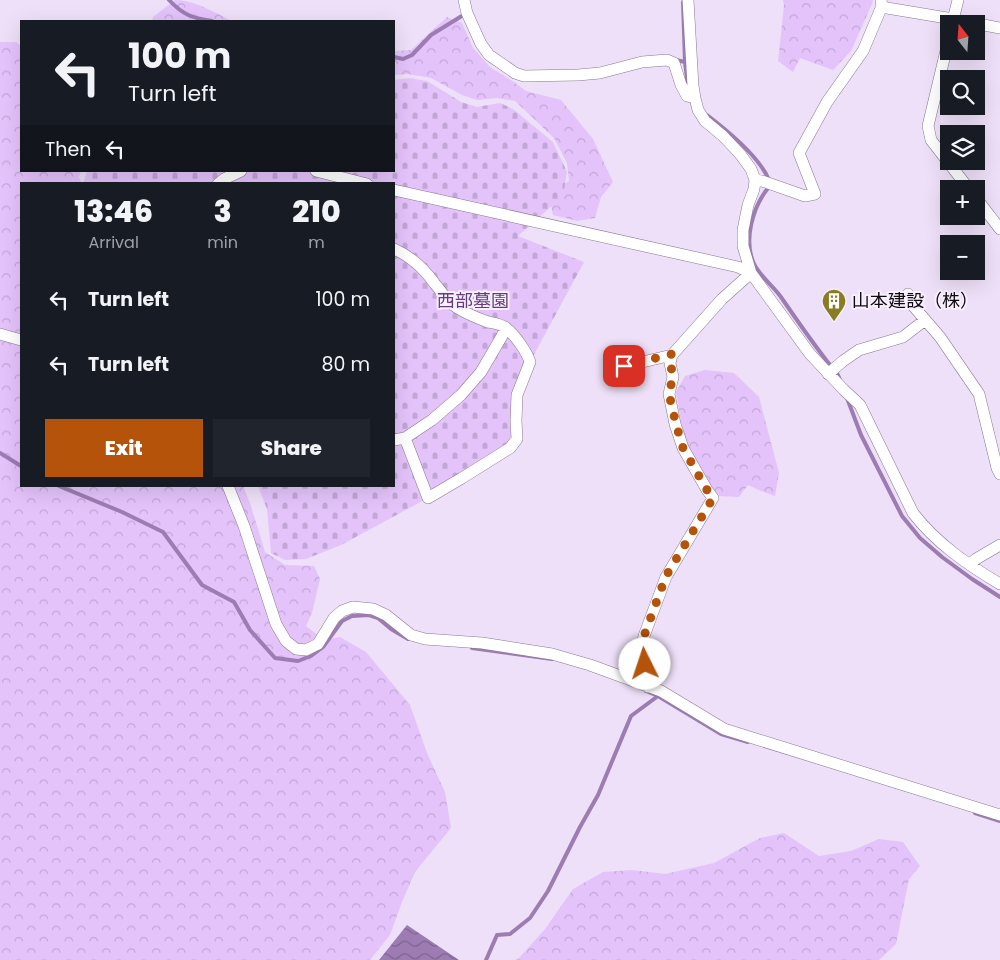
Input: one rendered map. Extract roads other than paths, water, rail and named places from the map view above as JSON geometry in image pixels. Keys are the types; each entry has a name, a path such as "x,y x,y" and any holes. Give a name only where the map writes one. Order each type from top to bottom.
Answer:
{"street":[{"path":"464,0 467,13 481,44 489,55 515,73 524,76 578,75 600,73 642,62 667,60 674,63 681,85 687,96 694,98"},
{"path":"688,0 692,77 694,98 698,110 705,121 740,154 751,169 755,180 743,230 743,246 751,273 810,354 860,405 913,513 924,528 948,549 1000,584"},
{"path":"954,15 958,0"},
{"path":"755,180 805,196 815,194 799,153 827,102 863,51 882,3 887,8 940,18"},
{"path":"985,26 1000,28"},
{"path":"944,60 928,126 931,140 962,180"},
{"path":"220,182 224,178 239,172"},
{"path":"320,172 359,182"},
{"path":"395,190 738,267 751,273"},
{"path":"985,210 1000,229"},
{"path":"395,249 403,253 418,265 455,306 472,316 505,327 528,354 530,362 517,395 517,439 510,448 428,498 399,439 432,420 461,395 482,372 505,327"},
{"path":"648,687 642,650 644,636 666,576 713,498 683,448 669,394 673,376 670,362 672,354 722,299 751,273"},
{"path":"908,294 909,301 940,337 979,394 1000,474"},
{"path":"828,374 859,350 903,337 925,320"},
{"path":"0,334 20,340"},
{"path":"608,370 672,354"},
{"path":"228,487 244,526 276,624 286,641 296,649 306,650 318,644 334,618 342,611 353,607 373,609 386,615 412,635 425,639 482,643 552,654 590,665 661,691 724,729 1000,815"},
{"path":"970,564 1000,545"}],"water":[{"path":"407,925 459,960 379,960"}],"waterway":[{"path":"169,0 188,15 206,20"},
{"path":"683,2 685,62 688,87"},
{"path":"395,57 403,59 412,55 431,35 465,14"},
{"path":"676,60 685,62"},
{"path":"707,115 751,153 769,180"},
{"path":"768,188 758,205 751,224 749,245 754,264 760,274 780,295 840,380"},
{"path":"847,398 861,435 902,516 920,538 942,557 1000,597"},
{"path":"0,453 20,465"},
{"path":"61,487 122,512 163,532 202,585 234,602 250,630 275,658 298,661 311,656 323,647 342,621 352,616 369,615 378,618 391,629 408,639"},
{"path":"472,648 552,659"},
{"path":"646,691 658,696 721,734 748,742"},
{"path":"486,960 497,935 510,934 530,918 548,891 598,795 631,716 658,696"},
{"path":"975,813 1000,821"}],"place":[{"name":"山本建設（株）","path":"834,322"}],"park label":[{"name":"西部墓園","path":"473,301"}]}
